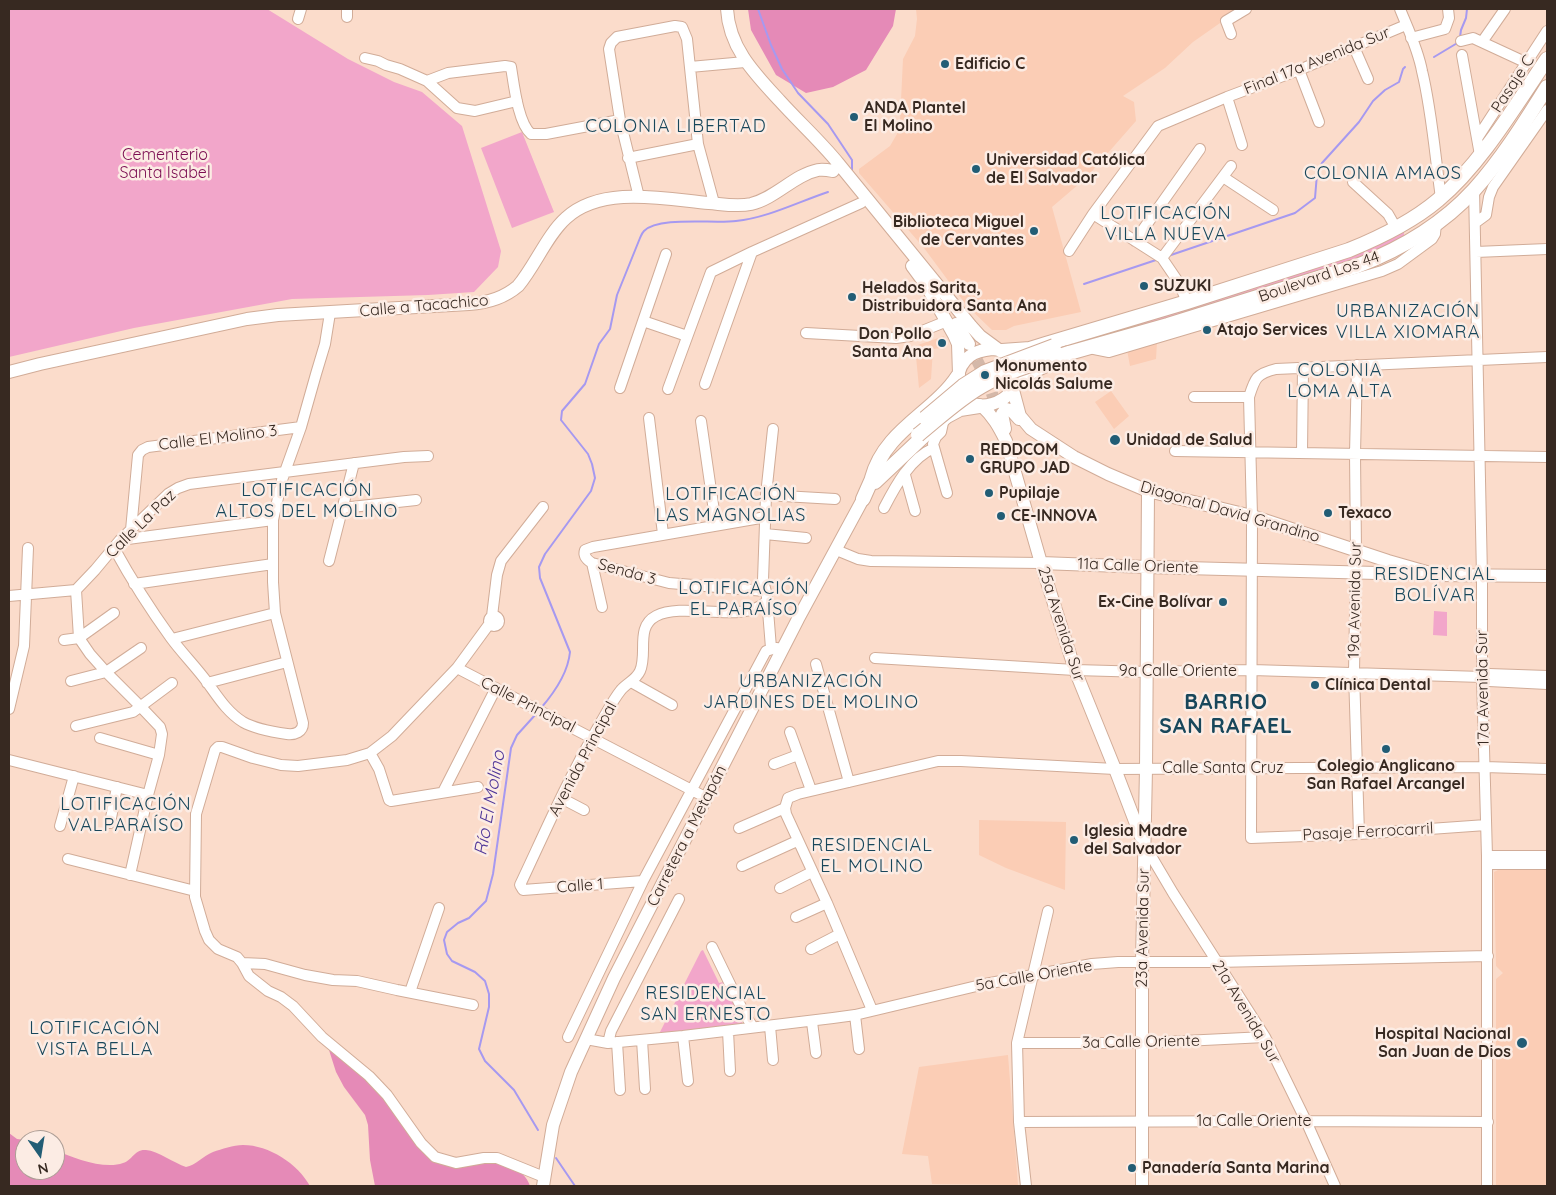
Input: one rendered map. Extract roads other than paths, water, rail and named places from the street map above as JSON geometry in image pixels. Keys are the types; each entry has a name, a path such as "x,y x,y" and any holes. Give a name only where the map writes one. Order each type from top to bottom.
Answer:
{"highway":[{"name":"Boulevard Los 44","path":"1123,322 1349,250 1407,223 1439,200 1458,181 1480,155 1547,59"},
{"name":"Boulevard Los 44","path":"1112,342 1374,260 1421,234 1436,224 1474,189 1506,149 1547,87"},
{"path":"1421,234 1414,232 1414,225 1433,210 1439,200"},
{"path":"1374,260 1380,252 1407,236 1408,231 1406,228 1396,228"},
{"path":"1001,350 1030,349 1123,322"},
{"path":"918,429 962,386 985,372 1123,322"},
{"path":"1015,386 1027,374 1049,363 1112,342"},
{"path":"918,429 984,384 1030,365 1112,342"},
{"path":"863,499 874,480 918,429 958,375"},
{"path":"918,429 960,409 980,406"}],"main road":[{"path":"727,9 729,28 745,62 802,126 808,136 833,165 971,326 980,336 1010,357 1014,364 1015,386 1010,395 991,405 980,406 971,403 963,397 959,388 958,344 947,322 926,285 833,165"},
{"name":"Calle a Tacachico","path":"9,372 247,318 469,304 495,300 518,286 559,226 577,209 592,202 638,197 750,204 776,193 797,180 811,166 817,164 833,165"},
{"path":"926,285 934,291 970,344"},
{"path":"958,375 963,363 972,354 984,350 1001,350"},
{"name":"Diagonal David Grandino","path":"1015,386 1020,416 1031,429 1074,457 1148,491 1252,516 1437,575 1482,576"},
{"name":"25a Avenida Sur","path":"980,406 992,416 1007,444 1041,563 1075,670 1144,844"},
{"path":"1007,444 1002,414 1006,409 1012,411 1031,429"},
{"path":"999,416 1007,444"},
{"name":"23a Avenida Sur","path":"1142,1186 1142,962 1146,769 1148,491"},
{"name":"Carretera a Metapán","path":"543,1182 553,1125 571,1072 614,978 707,798 777,649 838,552 844,533 863,499"},
{"name":"11a Calle Oriente","path":"1041,563 1437,575"},
{"path":"1482,576 1547,576"}],"street":[{"path":"298,20 302,9"},
{"path":"1231,34 1226,21 1246,9"},
{"path":"1400,9 1417,52 1428,98 1439,200"},
{"path":"1482,42 1505,9"},
{"name":"Final 17a Avenida Sur","path":"1411,38 1445,29 1449,22 1449,10"},
{"name":"Final 17a Avenida Sur","path":"1068,251 1158,126 1406,25"},
{"path":"638,197 620,120 610,49 611,43 617,37 675,26 682,27 687,39 698,144 714,203"},
{"name":"Pasaje C","path":"1478,137 1547,31"},
{"path":"1461,40 1473,38 1527,63"},
{"path":"1354,47 1368,79"},
{"path":"1462,55 1480,155"},
{"path":"365,58 378,61 427,81 457,108 475,111 517,101"},
{"path":"690,67 745,62"},
{"path":"427,81 448,73 511,67 517,101 524,125 531,134 546,134 620,120"},
{"path":"1298,70 1318,122"},
{"path":"1227,97 1242,145"},
{"path":"1476,223 1486,215 1493,187 1547,110"},
{"path":"628,158 698,144"},
{"path":"1135,241 1200,149"},
{"path":"1162,258 1231,166"},
{"path":"1223,177 1273,210"},
{"path":"1353,182 1388,214 1396,228"},
{"name":"17a Avenida Sur","path":"1474,189 1487,860 1487,1186"},
{"path":"668,389 711,272 861,203"},
{"path":"1093,214 1162,258 1179,283 1187,302"},
{"path":"1094,349 1109,352 1382,271 1405,259 1432,239 1435,234 1436,224"},
{"path":"1476,252 1547,250"},
{"path":"705,384 752,252"},
{"path":"620,388 666,254"},
{"path":"273,520 117,544 134,584 172,639 224,706 234,716 254,727 293,734 300,732 303,728 303,723 275,613 273,598 273,520 285,473 301,427 325,344 330,313"},
{"path":"643,321 687,336"},
{"path":"806,333 896,338 910,336 947,322"},
{"path":"1252,768 1252,516 1249,397 1253,383 1260,374 1276,369 1547,357"},
{"name":"19a Avenida Sur","path":"1357,365 1354,673 1359,834"},
{"path":"1302,452 1303,368"},
{"path":"1194,397 1249,397"},
{"path":"649,418 663,534 766,517"},
{"path":"944,418 940,432 934,441 934,448 947,493"},
{"path":"701,421 716,525"},
{"name":"Calle El Molino 3","path":"131,530 138,455 142,450 148,447 301,427"},
{"path":"568,1037 643,881 766,651 777,649 763,580 766,495 773,429"},
{"path":"884,508 892,492 905,475 923,454 934,448"},
{"path":"1175,451 1547,457"},
{"name":"Calle La Paz","path":"76,590 131,530 168,494 178,488 189,484 404,457 428,456"},
{"path":"329,561 354,463"},
{"path":"905,475 915,511"},
{"path":"766,495 835,500"},
{"path":"342,508 416,500"},
{"path":"543,507 501,561 497,575 491,620 457,668 392,736 370,753 347,760 298,766 281,765 252,758 222,747 218,747 215,750 196,814 195,891 196,905 209,940 218,949 237,957 248,976 293,1006 324,1039 369,1076 387,1095 421,1143 435,1156 456,1163 484,1158 497,1158 543,1182"},
{"name":"Senda 3","path":"663,534 589,548 585,550 585,556 592,563 669,583 766,597"},
{"path":"765,534 806,538"},
{"path":"9,709 24,646 28,548"},
{"name":"11a Calle Oriente","path":"838,552 871,561 1041,563"},
{"path":"592,563 602,607"},
{"path":"134,584 273,564"},
{"path":"9,596 76,590 79,638 106,672 160,727 162,734 159,755 130,875"},
{"name":"Avenida Principal","path":"520,885 592,738 617,696 638,675 641,668 645,628 648,622 656,616 673,612 744,612 764,604 766,597"},
{"path":"64,640 79,638 114,613"},
{"path":"172,639 275,613"},
{"path":"71,681 106,672 140,648"},
{"name":"9a Calle Oriente","path":"875,658 1075,670 1147,672 1252,670 1482,677 1489,674 1547,676"},
{"path":"207,682 287,662"},
{"path":"816,664 849,782"},
{"name":"Calle Principal","path":"457,668 707,798"},
{"name":"9a Calle Oriente","path":"1482,677 1489,681 1547,684"},
{"path":"631,682 672,705"},
{"path":"76,726 132,712 172,683"},
{"path":"443,792 496,688"},
{"path":"790,732 812,790"},
{"path":"100,738 159,755"},
{"path":"370,753 380,769 390,801 478,787"},
{"path":"774,764 798,755"},
{"path":"9,760 148,795"},
{"name":"Calle Santa Cruz","path":"739,828 812,790 929,762 961,761 1115,769 1484,767 1547,770"},
{"name":"Pasaje Ferrocarril","path":"1252,768 1251,838 1359,834 1486,825"},
{"path":"60,826 74,776"},
{"path":"110,823 117,787"},
{"path":"561,798 584,810"},
{"path":"786,803 786,814 797,841 840,934 872,1010"},
{"path":"742,866 797,841"},
{"name":"21a Avenida Sur","path":"1144,844 1172,893 1265,1037 1335,1186"},
{"path":"1487,860 1547,856"},
{"path":"68,859 195,891"},
{"path":"1487,860 1547,864"},
{"path":"780,888 812,872"},
{"name":"Calle 1","path":"520,885 523,890 643,881"},
{"path":"620,1090 611,1031 679,899"},
{"path":"796,917 826,903"},
{"path":"410,992 440,908"},
{"path":"630,910 647,914"},
{"path":"1026,1186 1020,1122 1017,1044 1048,911"},
{"path":"811,949 840,934"},
{"path":"712,947 745,1015 753,1027"},
{"name":"5a Calle Oriente","path":"586,1040 612,1042 642,1040 812,1022 856,1015 1034,974 1092,964 1488,956"},
{"path":"242,963 265,964 332,980 357,981 473,1005"},
{"path":"856,1015 859,1049"},
{"path":"812,1022 816,1053"},
{"path":"770,1026 773,1060"},
{"path":"728,1031 730,1071"},
{"path":"683,1036 688,1080"},
{"name":"3a Calle Oriente","path":"1017,1044 1142,1043 1265,1037"},
{"path":"642,1040 645,1089"},
{"name":"1a Calle Oriente","path":"1020,1122 1488,1122"}],"waterway":[{"name":"Río El Molino","path":"758,9 782,69 798,93 828,124 852,160 852,172"},
{"path":"1460,37 1467,9"},
{"path":"1434,57 1459,42"},
{"path":"1168,256 1295,213 1315,198 1317,174 1322,163 1359,122 1373,101 1385,90 1399,82 1405,67"},
{"name":"Río El Molino","path":"541,708 560,682 569,660 570,652 540,578 539,567 545,554 591,491 595,478 588,454 561,420 562,411 585,384 599,344 610,329 617,295 642,234 651,226 674,222 726,222 759,217 828,192"},
{"path":"1084,284 1156,260"},
{"name":"Río El Molino","path":"536,714 517,735 511,748 493,874 486,901 469,918 458,923 447,932 444,940 447,954 452,961 475,972 485,981 489,994 489,1007 479,1049 485,1061 514,1090 538,1130"},
{"name":"Río El Molino","path":"556,1158 575,1186"}],"tunnel":[{"path":"969,344 990,387 998,413"}],"place":[{"name":"Edificio C","path":"945,64"},
{"name":"ANDA Plantel El Molino","path":"854,117"},
{"name":"Universidad Católica de El Salvador","path":"976,169"},
{"name":"Biblioteca Miguel de Cervantes","path":"1034,231"},
{"name":"SUZUKI","path":"1144,286"},
{"name":"Helados Sarita, Distribuidora Santa Ana","path":"852,297"},
{"name":"Atajo Services","path":"1207,330"},
{"name":"Don Pollo Santa Ana","path":"942,343"},
{"name":"Monumento Nicolás Salume","path":"985,375"},
{"name":"Unidad de Salud","path":"1115,440"},
{"name":"REDDCOM GRUPO JAD","path":"970,459"},
{"name":"Pupilaje","path":"989,493"},
{"name":"Texaco","path":"1328,513"},
{"name":"CE-INNOVA","path":"1001,516"},
{"name":"Ex-Cine Bolívar","path":"1223,602"},
{"name":"Clínica Dental","path":"1315,685"},
{"name":"Colegio Anglicano San Rafael Arcangel","path":"1386,749"},
{"name":"Iglesia Madre del Salvador","path":"1074,840"},
{"name":"Hospital Nacional San Juan de Dios","path":"1522,1043"},
{"name":"Panadería Santa Marina","path":"1132,1168"}],"district":[{"name":"COLONIA LIBERTAD","path":"676,127"},
{"name":"COLONIA AMAOS","path":"1383,174"},
{"name":"LOTIFICACIÓN VILLA NUEVA","path":"1166,224"},
{"name":"URBANIZACIÓN VILLA XIOMARA","path":"1408,322"},
{"name":"COLONIA LOMA ALTA","path":"1340,381"},
{"name":"LOTIFICACIÓN ALTOS DEL MOLINO","path":"307,501"},
{"name":"LOTIFICACIÓN LAS MAGNOLIAS","path":"731,505"},
{"name":"RESIDENCIAL BOLÍVAR","path":"1435,585"},
{"name":"LOTIFICACIÓN EL PARAÍSO","path":"744,599"},
{"name":"URBANIZACIÓN JARDINES DEL MOLINO","path":"811,692"},
{"name":"BARRIO SAN RAFAEL","path":"1226,715"},
{"name":"LOTIFICACIÓN VALPARAÍSO","path":"126,815"},
{"name":"RESIDENCIAL EL MOLINO","path":"872,856"},
{"name":"RESIDENCIAL SAN ERNESTO","path":"706,1004"},
{"name":"LOTIFICACIÓN VISTA BELLA","path":"95,1039"}],"park label":[{"name":"Cementerio Santa Isabel","path":"165,164"}]}
